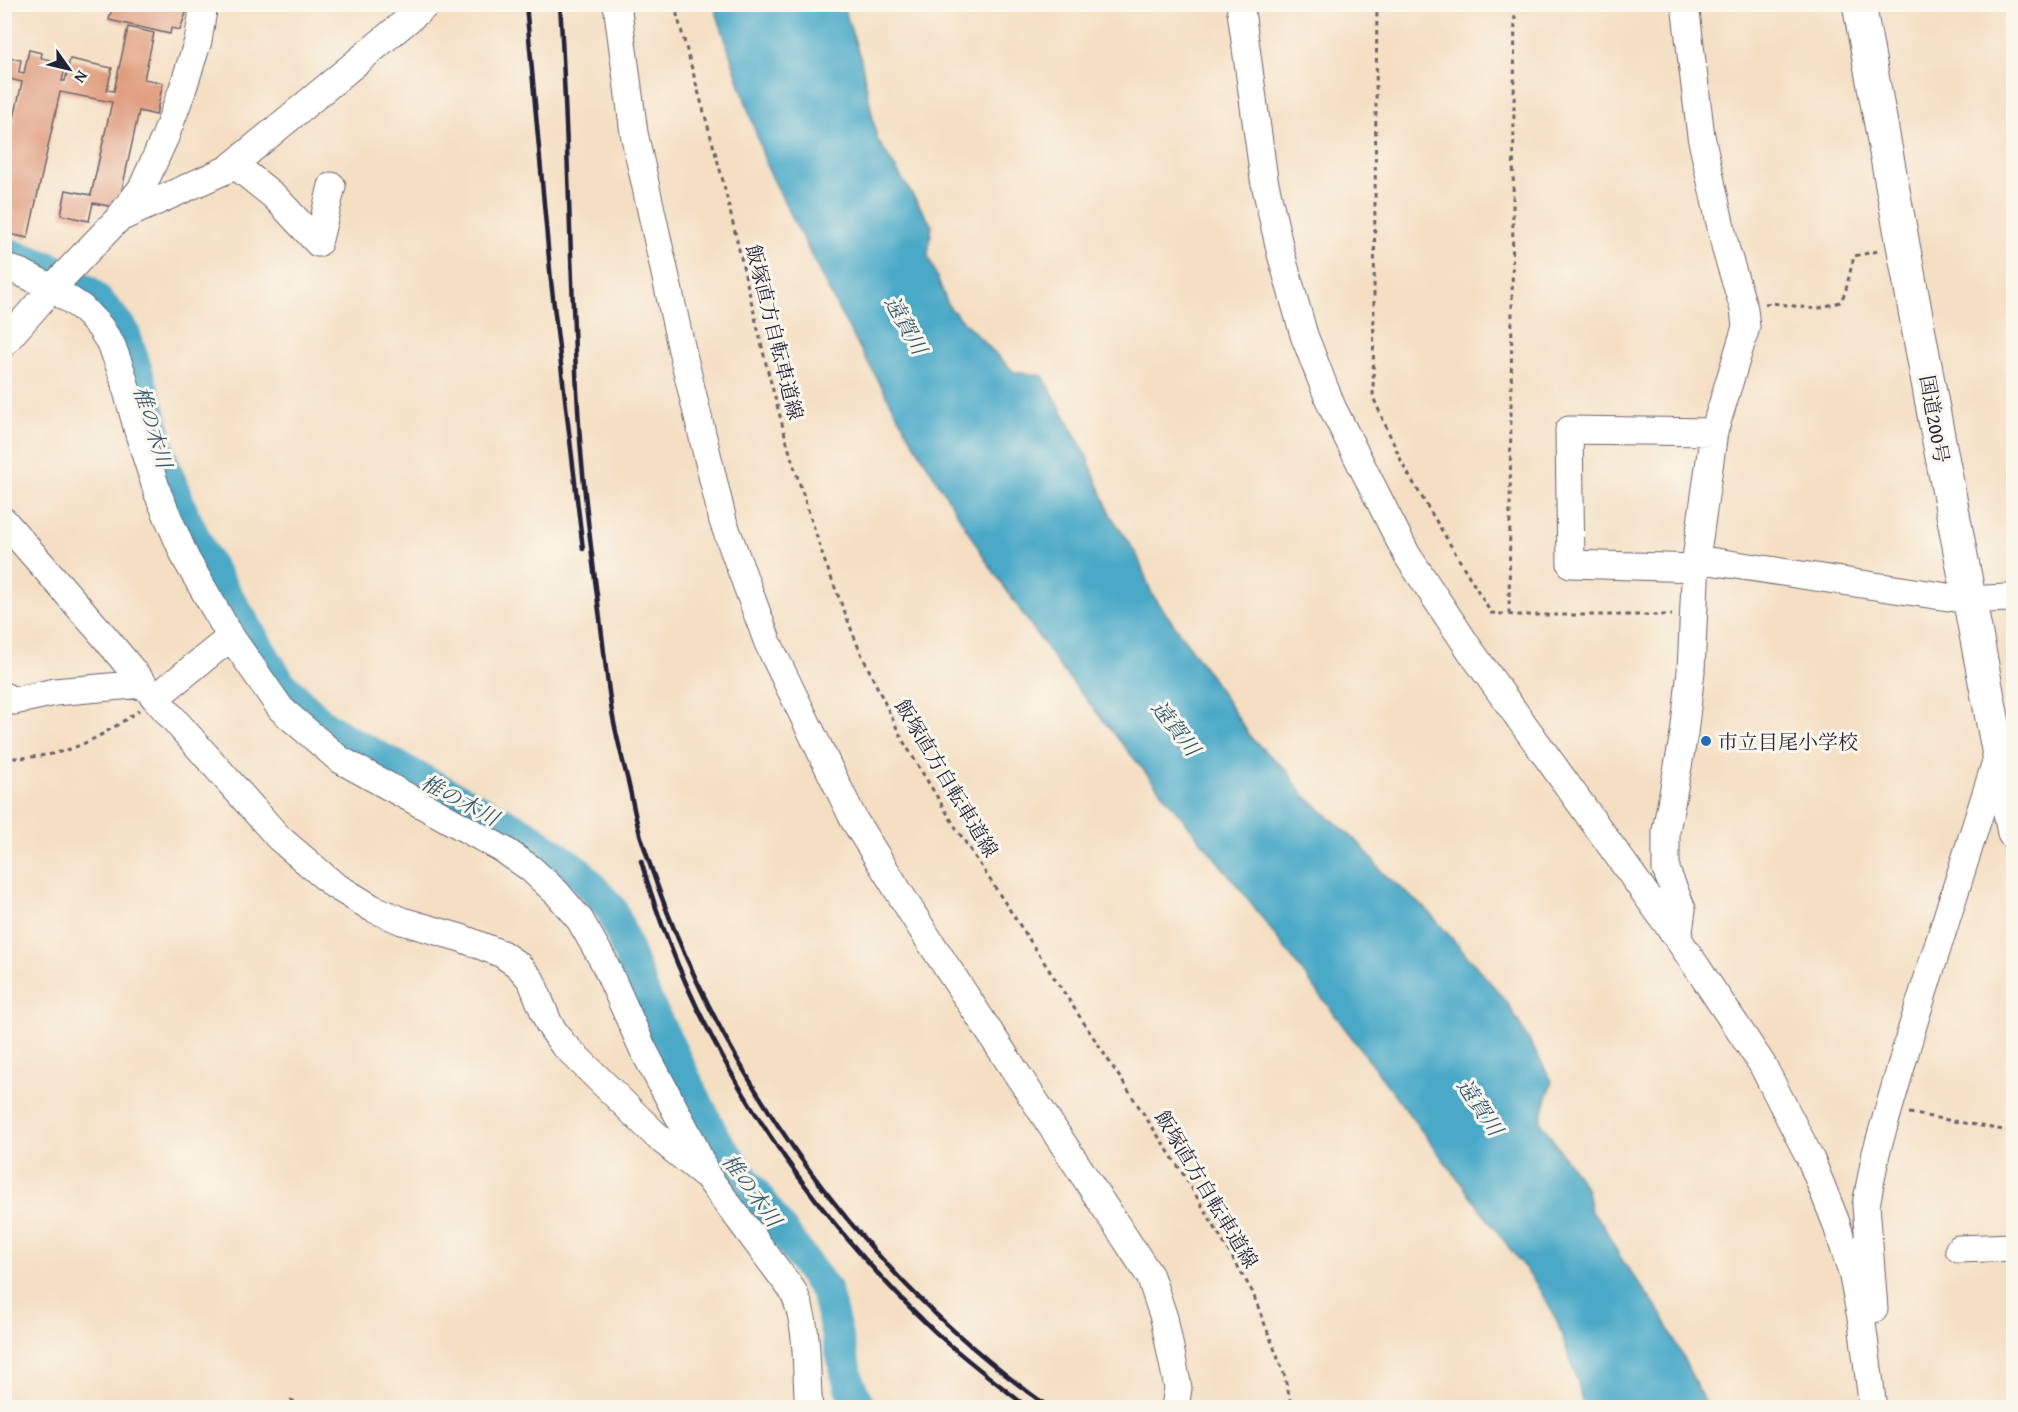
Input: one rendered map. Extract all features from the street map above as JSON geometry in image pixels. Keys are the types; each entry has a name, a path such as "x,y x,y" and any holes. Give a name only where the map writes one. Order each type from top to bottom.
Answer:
{"highway":[{"name":"国道200号","path":"1859,4 2013,833"}],"street":[{"path":"4,343 52,288 117,220 142,188 165,137 198,41 204,4"},
{"path":"117,220 228,169 428,4"},
{"path":"617,4 634,133 681,346 723,520 768,643 854,820 927,937 1150,1276 1164,1318 1178,1388 1175,1407"},
{"path":"1240,4 1264,179 1281,254 1304,335 1332,407 1407,555 1470,650 1678,939 1762,1064 1811,1160 1835,1220 1852,1272 1862,1323 1873,1407"},
{"path":"1678,939 1682,909 1666,870 1666,831 1684,734 1696,563 1714,432 1746,327 1744,309 1726,250 1701,136 1685,4"},
{"path":"234,164 275,197 318,243 332,186"},
{"path":"4,267 52,288 82,308 100,327 112,345 158,494 186,559 231,637 281,709 339,759 504,850 530,868 558,893 580,920 604,962 643,1049 691,1140 707,1176 793,1291 801,1307 805,1334 809,1407"},
{"path":"1714,432 1569,430 1571,564 1696,563 1968,600 2013,599"},
{"path":"4,521 149,691 279,837 333,885 372,908 392,917 461,938 501,954 518,965 531,980 549,1024 562,1043 658,1137 707,1176"},
{"path":"4,696 14,701 55,692 149,691 231,637"},
{"path":"1869,1376 1875,1335 1866,1205 1876,1153 1916,1013 1999,752"},
{"path":"1959,1249 2013,1247"}],"path":[{"name":"飯塚直方自転車道線","path":"674,4 722,177 767,368 791,457 825,562 859,650 902,739 956,828 1187,1180 1252,1291 1284,1374 1292,1407"},
{"path":"1377,4 1373,397 1404,467 1491,613 1693,615"},
{"path":"1509,614 1515,4"},
{"path":"1744,309 1772,303 1816,309 1840,302 1845,293 1854,256 1903,246"},
{"path":"4,758 32,758 67,751 108,732 149,691"},
{"path":"1889,1109 2013,1132"},
{"path":"286,1407 291,1400 305,1407"}],"water":[{"name":"遠賀川","path":"714,5 843,5 861,60 877,139 932,226 928,255 949,307 1014,372 1043,376 1086,455 1111,516 1137,555 1152,594 1252,739 1286,770 1304,795 1360,844 1383,873 1429,912 1507,1002 1552,1081 1540,1121 1587,1190 1591,1212 1602,1223 1620,1257 1662,1315 1707,1407 1583,1407 1578,1383 1557,1321 1535,1282 1245,895 1059,666 987,562 909,435 839,311 767,167"}],"building":[{"path":"113,4 189,4 180,30 171,28 170,34 109,20"},
{"path":"128,27 154,33 144,79 163,83 156,115 139,111 118,208 93,203 89,221 61,215 66,190 91,195 112,102 60,92 28,238 4,233 4,164 22,82 6,78 8,68 4,67 4,57 21,60 19,72 24,73 29,50 42,53 41,58 66,63 62,81 65,81 70,59 112,68 107,90 114,91"}],"waterway":[{"name":"椎の木川","path":"4,252 53,269 89,292 124,332 148,405 162,460 184,516 205,559 280,683 321,723 341,737 527,835 579,872 612,910 646,999 715,1139 826,1291 849,1384 860,1408"}],"railway":[{"path":"526,4 551,281 583,549"},
{"path":"560,4 576,372 583,474 612,712 640,834 670,919 706,1001 749,1080 798,1155 853,1226 913,1292 979,1353 1050,1408"},
{"path":"641,861 663,927 689,991 720,1053 755,1113 794,1170 836,1225 882,1278 930,1327 1028,1408"}],"place":[{"name":"市立目尾小学校","path":"1706,741"}]}
